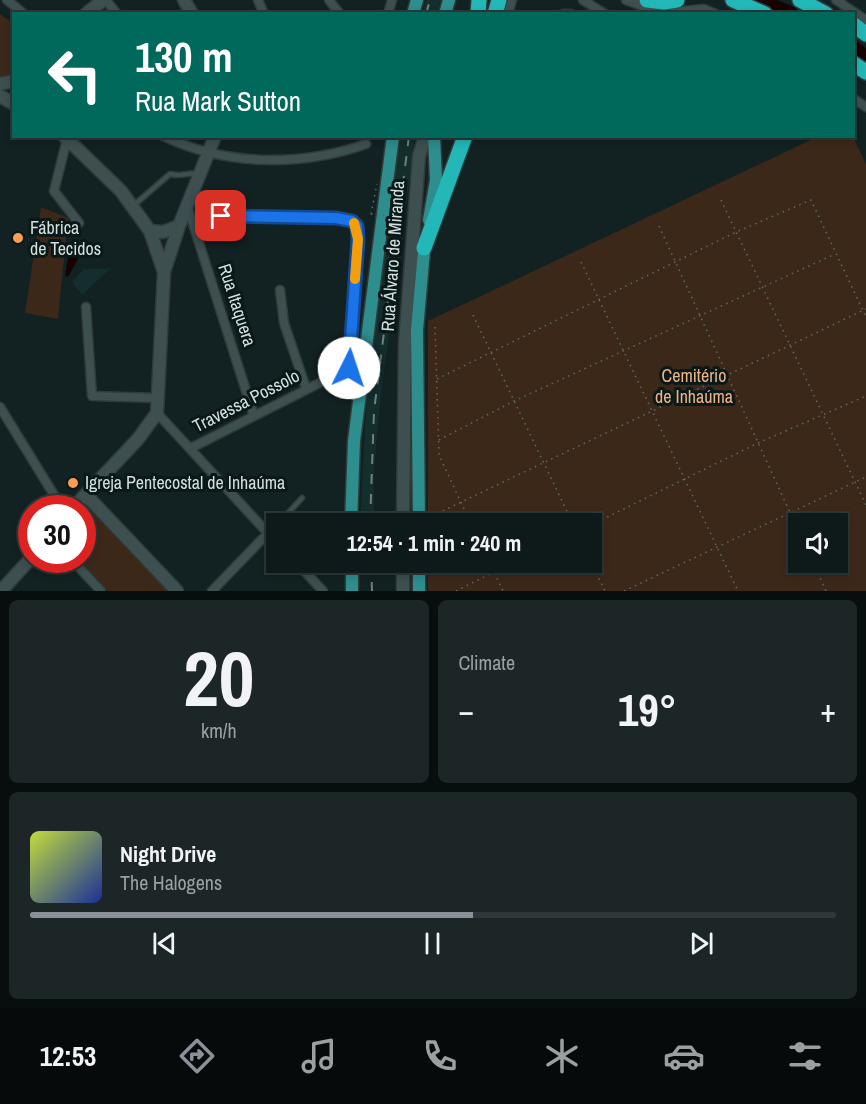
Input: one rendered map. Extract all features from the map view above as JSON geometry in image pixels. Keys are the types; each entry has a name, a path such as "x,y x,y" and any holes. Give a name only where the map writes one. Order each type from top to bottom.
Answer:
{"highway":[{"path":"647,0 664,3 677,0"},
{"path":"733,0 760,12"},
{"path":"800,0 822,12"},
{"path":"820,0 835,12"},
{"path":"424,248 464,138"}],"main road":[{"path":"89,12 105,0"},
{"path":"66,138 122,191 150,231 164,272"},
{"path":"86,495 138,439 156,413 159,398 164,272 179,226 210,155 214,138"},
{"path":"351,513 354,441 393,138"},
{"name":"Rua Álvaro de Miranda","path":"403,513 405,344 419,156 424,138"},
{"path":"419,513 417,330 424,248 436,180 434,138"},
{"path":"150,231 163,232 179,226"},
{"path":"96,506 177,591"},
{"path":"1,591 18,572"},
{"path":"352,573 352,591"},
{"path":"403,573 403,591"},
{"path":"419,573 419,591"}],"street":[{"path":"7,0 22,12"},
{"path":"105,0 115,12"},
{"path":"329,0 338,12"},
{"path":"583,0 602,12"},
{"path":"626,0 659,12"},
{"path":"836,0 854,12"},
{"path":"672,12 704,9 711,12"},
{"path":"66,138 54,190 79,223"},
{"path":"168,138 210,155 272,160 318,158 366,144"},
{"name":"Rua Itaquera","path":"187,205 194,221 254,416"},
{"name":"Travessa Possolo","path":"191,448 349,368 358,239 357,226 352,221 336,218 221,216 194,221"},
{"path":"179,226 196,231"},
{"path":"280,290 284,323 306,388"},
{"path":"86,307 92,396 159,398"},
{"path":"0,407 54,495"},
{"path":"156,413 266,531"},
{"path":"212,591 266,535"},
{"path":"84,573 101,591"},
{"path":"306,573 323,591"}],"lane":[{"path":"132,206 170,174 182,177 192,173 200,176"},
{"path":"288,513 302,498"}],"path":[{"path":"376,184 371,214 405,219"},
{"path":"721,200 866,505"},
{"path":"437,379 736,232 811,200 866,317"},
{"path":"659,226 789,512"},
{"path":"439,440 514,401 624,353 836,254"},
{"path":"581,262 738,591"},
{"path":"438,513 791,347 864,310"},
{"path":"473,315 568,513"},
{"path":"435,327 439,455 466,513"},
{"path":"602,520 758,443 866,396"},
{"path":"624,591 866,477"},
{"path":"456,591 492,573"},
{"path":"494,573 503,591"},
{"path":"596,573 605,591"},
{"path":"818,573 826,591"}],"shaded area":[{"path":"426,0 441,0 437,12 422,12"},
{"path":"400,138 415,138 380,403 374,470 374,513 361,513 367,392"},
{"path":"70,248 80,255 68,277 65,275"},
{"path":"111,268 82,295 72,282 84,269"}],"green space":[{"path":"0,14 12,23 12,71 0,83"},
{"name":"Cemitério de Inhaúma","path":"815,138 853,138 866,164 866,591 428,591 428,573 602,573 602,513 428,513 428,321"},
{"path":"41,207 68,218 58,319 25,313"},
{"path":"96,516 169,591 108,591 91,573 96,573"}],"waterway":[{"path":"760,0 787,12"},
{"path":"855,49 866,57"}],"railway":[{"path":"427,12 430,0"},
{"path":"370,513 374,411 409,138"},
{"path":"371,573 372,591"}],"slow traffic":[{"path":"354,223 357,226 358,239 355,279"}],"place":[{"name":"Fábrica de Tecidos","path":"18,238"},
{"name":"Igreja Pentecostal de Inhaúma","path":"73,483"}],"route":[{"path":"221,216 346,218 357,226 349,368"}]}
